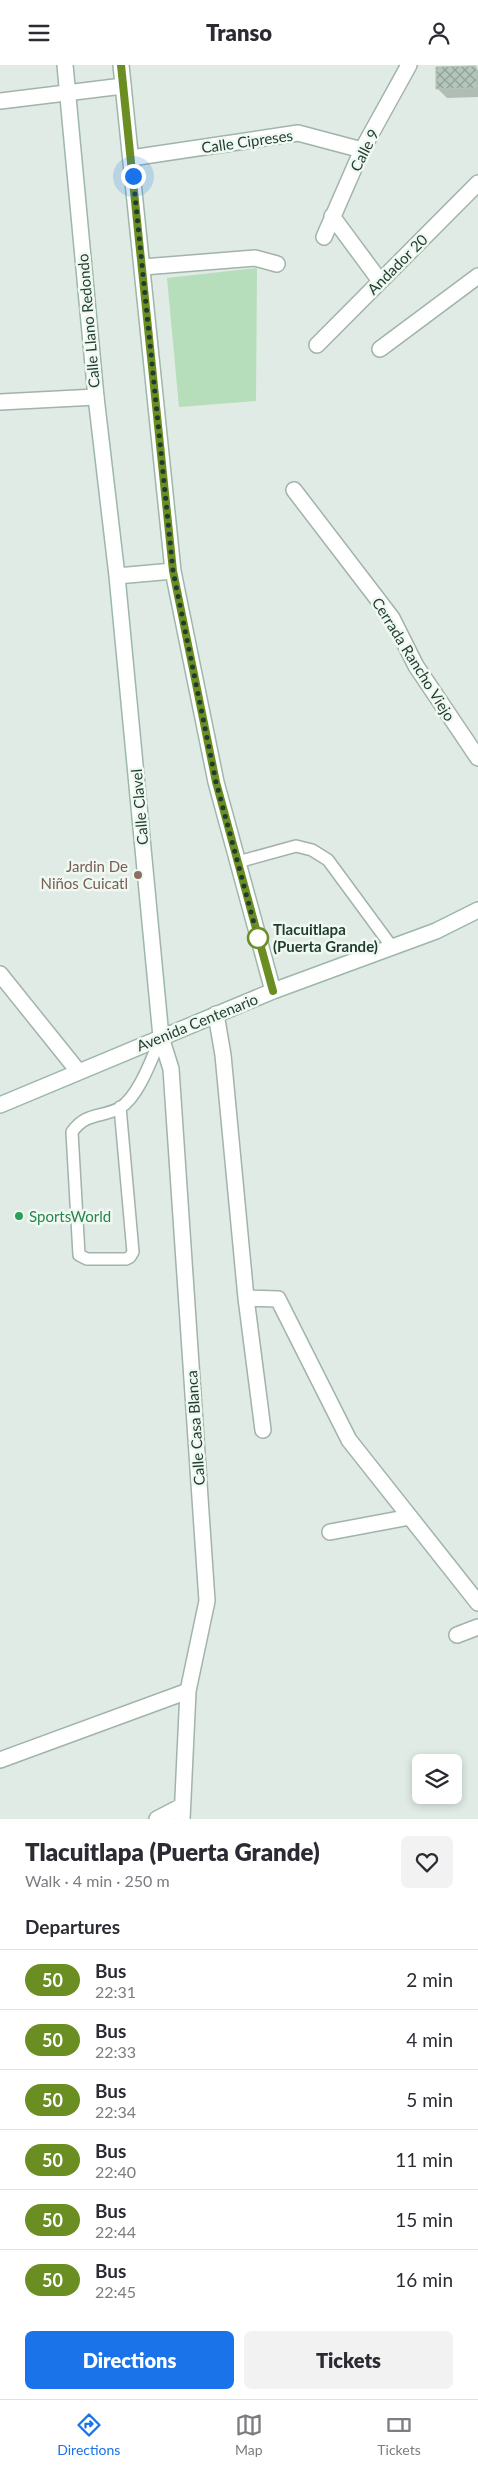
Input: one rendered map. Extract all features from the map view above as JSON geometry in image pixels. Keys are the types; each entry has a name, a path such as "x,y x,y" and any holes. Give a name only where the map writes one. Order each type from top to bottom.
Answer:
{"street":[{"name":"Calle Llano Redondo","path":"65,65 96,397 117,576"},
{"path":"121,65 173,571 216,782 273,991"},
{"name":"Calle 9","path":"324,237 362,150 409,65"},
{"path":"0,101 67,94 123,85"},
{"name":"Calle Cipreses","path":"131,158 298,133 362,150"},
{"name":"Andador 20","path":"317,345 478,183"},
{"path":"332,215 380,281"},
{"path":"143,267 255,258 277,264"},
{"path":"380,349 478,276"},
{"path":"0,402 96,397"},
{"name":"Cerrada Rancho Viejo","path":"294,490 392,618 416,666 478,758"},
{"path":"117,576 173,571"},
{"name":"Calle Clavel","path":"117,576 161,1037"},
{"name":"Avenida Centenario","path":"0,1105 273,991 436,931 478,910"},
{"path":"0,974 78,1071"},
{"path":"216,1014 223,1055 246,1298 263,1430"},
{"name":"Calle Casa Blanca","path":"161,1037 171,1069 207,1601 188,1691 182,1813"},
{"path":"246,1298 278,1299 349,1441 478,1603"},
{"path":"330,1531 410,1517"},
{"path":"457,1635 478,1627"},
{"path":"0,1760 188,1691"},
{"path":"157,1819 182,1813"}],"lane":[{"path":"238,862 296,846 312,850 328,860 392,947"},
{"path":"120,1107 133,1251 130,1257 126,1259 87,1259 79,1255 72,1132 80,1121 120,1107 138,1088 161,1037"}],"green space":[{"path":"257,268 256,401 179,407 167,278"}],"building":[{"path":"476,66 477,88 436,89 436,67"}],"bus line":[{"name":"50","path":"121,65 173,571 216,782 273,991"}],"place":[{"name":"Jardin De Niños Cuicatl","path":"138,875"},
{"name":"Tlacuitlapa (Puerta Grande)","path":"258,938"},
{"name":"SportsWorld","path":"19,1216"}],"route":[{"path":"133,176 173,571 216,782 258,938"}]}
